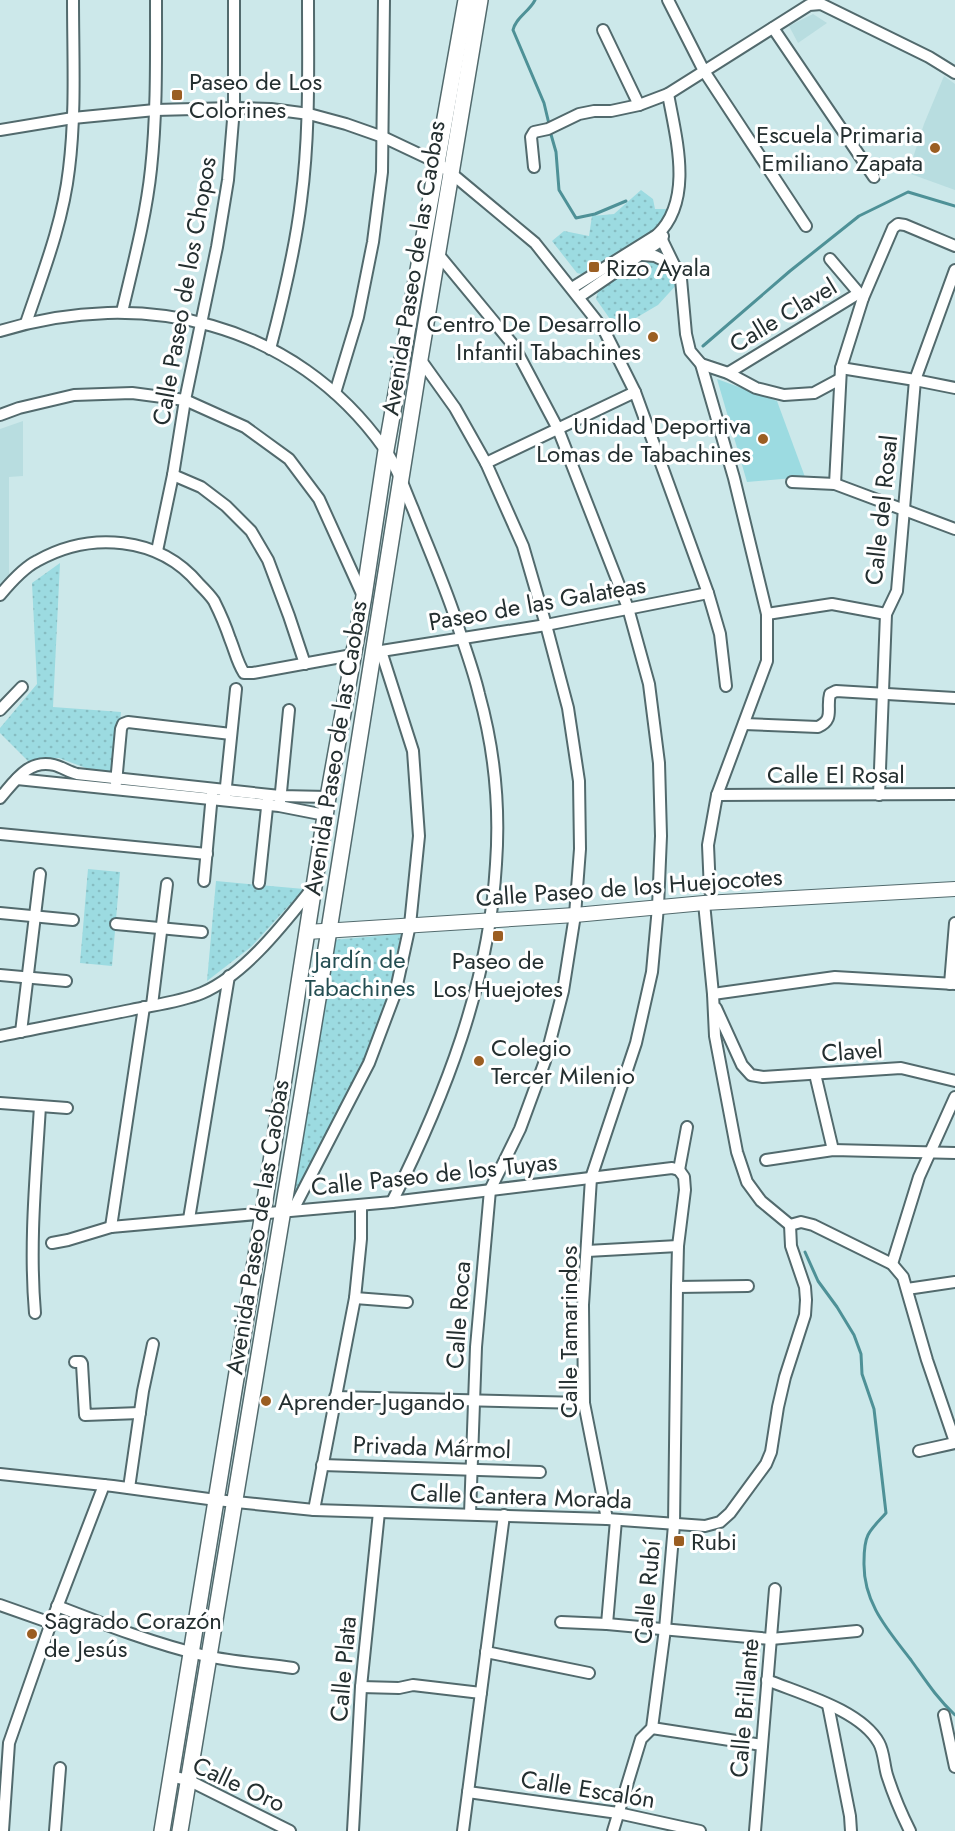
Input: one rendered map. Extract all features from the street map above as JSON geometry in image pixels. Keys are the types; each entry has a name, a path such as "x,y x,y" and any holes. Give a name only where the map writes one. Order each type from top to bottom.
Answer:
{"main road":[{"name":"Avenida Paseo de las Caobas","path":"162,1831 307,932 321,814 341,722 386,450 466,0"},
{"name":"Avenida Paseo de las Caobas","path":"180,1831 234,1502 288,1211 329,930 362,725 377,651 420,359 480,0"},
{"path":"341,722 362,725"}],"street":[{"path":"26,323 60,221 69,170 74,117 73,0"},
{"path":"122,312 139,241 151,171 155,110 156,0"},
{"name":"Calle Paseo de los Chopos","path":"157,551 173,475 184,400 217,247 226,191 234,108 234,0"},
{"path":"270,349 287,285 302,202 309,114 308,0"},
{"path":"335,393 358,317 373,242 382,172 384,0"},
{"path":"668,0 704,71 806,226"},
{"path":"534,167 532,134 534,132 594,111 611,111 639,105 668,94 809,5 821,2 929,57 955,73"},
{"path":"774,28 874,177"},
{"path":"603,30 639,105"},
{"path":"579,297 642,255 661,235 675,212 681,169 668,94"},
{"path":"0,130 74,117 155,110 271,109 309,114 346,124 383,137 438,163 535,243 604,330 635,392 708,593 720,634 726,686"},
{"path":"836,483 840,373 861,296 893,228 898,224 905,225 955,246"},
{"path":"572,288 661,235"},
{"path":"661,235 681,279 690,351 701,364 734,478 767,614 766,661 717,795 708,845 707,897 715,1036 738,1152 747,1182 761,1201 790,1225 801,1222 813,1225 892,1264 903,1277 927,1360 955,1443 919,1451"},
{"name":"Calle Tamarindos","path":"438,254 514,346 558,429 628,608 649,684 659,763 661,836 652,972 636,1043 591,1178 583,1305 584,1403 611,1520 607,1624"},
{"path":"642,255 655,256 676,267"},
{"path":"830,259 861,296"},
{"name":"Calle del Rosal","path":"879,795 886,614 897,591 915,380 955,270"},
{"name":"Calle Clavel","path":"728,373 861,296"},
{"path":"0,331 26,323 73,314 122,312 162,315 201,322 234,333 270,349 302,368 335,393 364,422 386,450 402,482 449,599 479,693 491,749 495,795 496,863 491,920 479,978 459,1047 429,1126 392,1202"},
{"path":"420,359 455,408 486,464 523,546 568,708 579,781 580,849 575,915 563,991 545,1061 520,1129 490,1190"},
{"path":"701,364 728,373 756,388 784,395 814,393 840,373 915,380 955,388"},
{"path":"486,464 635,392"},
{"path":"0,415 74,395 132,393 184,400 245,427 289,459 319,499 363,596"},
{"path":"173,475 201,487 226,506 251,531 268,560 305,664"},
{"path":"792,482 836,483 955,529"},
{"path":"0,595 35,562 62,549 98,541 126,542 157,551 189,571 213,600 231,640 239,666 244,673 253,674 352,655"},
{"name":"Paseo de las Galateas","path":"377,651 546,625 708,593"},
{"path":"767,614 832,604 886,614"},
{"path":"288,1211 369,1063 394,994 410,925 420,836 413,751 377,651"},
{"path":"0,710 22,687"},
{"path":"225,795 236,689"},
{"path":"744,724 819,727 827,723 829,719 830,694 836,692 955,698"},
{"path":"280,801 289,710"},
{"path":"116,783 123,724 128,722 231,734"},
{"path":"0,798 27,769 45,764 116,783"},
{"path":"17,779 116,783 280,801 324,797"},
{"path":"204,880 212,794"},
{"name":"Calle El Rosal","path":"717,795 955,794"},
{"path":"259,883 268,800"},
{"path":"280,801 321,814"},
{"path":"0,834 207,854"},
{"path":"21,1032 40,874"},
{"path":"111,1227 161,928 166,884"},
{"path":"0,1036 202,993 229,976 275,934 314,885"},
{"name":"Calle Paseo de los Huejocotes","path":"307,932 575,915 658,907 707,897 955,889"},
{"path":"0,914 73,920"},
{"path":"713,998 835,977 953,984 955,923"},
{"path":"116,924 202,932"},
{"path":"0,975 66,981"},
{"path":"189,1220 229,976"},
{"name":"Clavel","path":"713,998 742,1065 751,1075 763,1077 901,1068 955,1081"},
{"path":"814,1074 833,1150"},
{"path":"892,1264 919,1177 955,1097"},
{"path":"0,1103 67,1108"},
{"path":"35,1313 32,1249 40,1106"},
{"path":"678,1170 687,1127"},
{"path":"766,1160 833,1150 955,1153"},
{"name":"Calle Paseo de los Tuyas","path":"52,1243 111,1227 392,1202 672,1168 678,1170"},
{"name":"Calle Rubí","path":"613,1831 641,1739 652,1728 665,1629 674,1524 678,1246 685,1191 684,1177 678,1170"},
{"name":"Calle Roca","path":"470,1514 476,1347 490,1190"},
{"path":"314,1510 355,1298 361,1239 361,1205"},
{"name":"Calle Cantera Morada","path":"0,1474 314,1510 504,1515 705,1526 720,1522 730,1513 766,1464 771,1452 785,1377 805,1315 807,1300 805,1287 791,1246 790,1225"},
{"path":"587,1251 678,1246"},
{"path":"907,1289 955,1282"},
{"path":"677,1287 748,1286"},
{"path":"355,1298 407,1302"},
{"path":"129,1488 153,1344"},
{"path":"75,1362 82,1364 85,1415 140,1413"},
{"path":"335,1396 584,1403"},
{"name":"Privada Mármol","path":"322,1465 540,1472"},
{"path":"3,1831 4,1743 104,1485"},
{"name":"Calle Plata","path":"353,1831 361,1687 379,1512"},
{"path":"463,1831 504,1515"},
{"name":"Calle Brillante","path":"755,1831 775,1589"},
{"path":"0,1605 51,1623"},
{"path":"57,1606 123,1632 191,1652 293,1668"},
{"path":"561,1622 771,1639 857,1631"},
{"path":"486,1652 589,1673"},
{"path":"767,1680 851,1714 868,1727 880,1744 887,1774 902,1816 910,1831"},
{"path":"361,1687 399,1688 413,1685 481,1694"},
{"path":"828,1705 851,1831"},
{"path":"944,1715 955,1767"},
{"path":"652,1728 762,1745"},
{"path":"55,1831 60,1768"},
{"name":"Calle Oro","path":"170,1776 188,1780 290,1831"},
{"name":"Calle Escalón","path":"468,1792 618,1813 700,1831"}],"shaded area":[{"path":"813,14 827,23 798,43 789,26"},
{"name":"Escuela Primaria Emiliano Zapata","path":"944,76 955,84 955,190 908,173 924,124"},
{"path":"23,421 23,476 9,477 9,576 0,586 0,429"}],"green space":[{"path":"641,190 653,199 655,209 669,209 662,226 585,275 577,273 552,241 564,231 589,236 592,216 614,214"},
{"path":"653,261 672,270 679,282 658,305 617,329 596,299 598,291 640,262"},
{"name":"Unidad Deportiva Lomas de Tabachines","path":"717,379 777,401 805,477 747,482"},
{"path":"60,563 53,707 121,712 115,773 94,771 59,758 30,763 0,733 0,728 37,684 32,583"},
{"path":"88,869 120,872 112,966 80,963"},
{"path":"216,881 304,889 251,947 207,981"},
{"name":"Jardín de Tabachines","path":"401,934 389,992 366,1061 296,1199 288,1200 332,940"}],"waterway":[{"path":"535,0 513,30 544,103 549,124"},
{"path":"550,131 556,152 559,190 576,218 595,214 626,201"},
{"path":"703,346 790,271 859,216 908,192 955,206"},
{"path":"805,1252 818,1281 854,1335 861,1354 862,1374 874,1409 886,1513 868,1535 864,1552 865,1577 872,1603 886,1627 942,1702 955,1715"}],"place":[{"name":"Paseo de Los Colorines","path":"177,95"},
{"name":"Escuela Primaria Emiliano Zapata","path":"935,148"},
{"name":"Rizo Ayala","path":"594,267"},
{"name":"Centro De Desarrollo Infantil Tabachines","path":"653,337"},
{"name":"Unidad Deportiva Lomas de Tabachines","path":"763,439"},
{"name":"Paseo de Los Huejotes","path":"498,936"},
{"name":"Colegio Tercer Milenio","path":"479,1061"},
{"name":"Aprender Jugando","path":"266,1401"},
{"name":"Rubi","path":"679,1541"},
{"name":"Sagrado Corazón de Jesús","path":"32,1634"}]}
